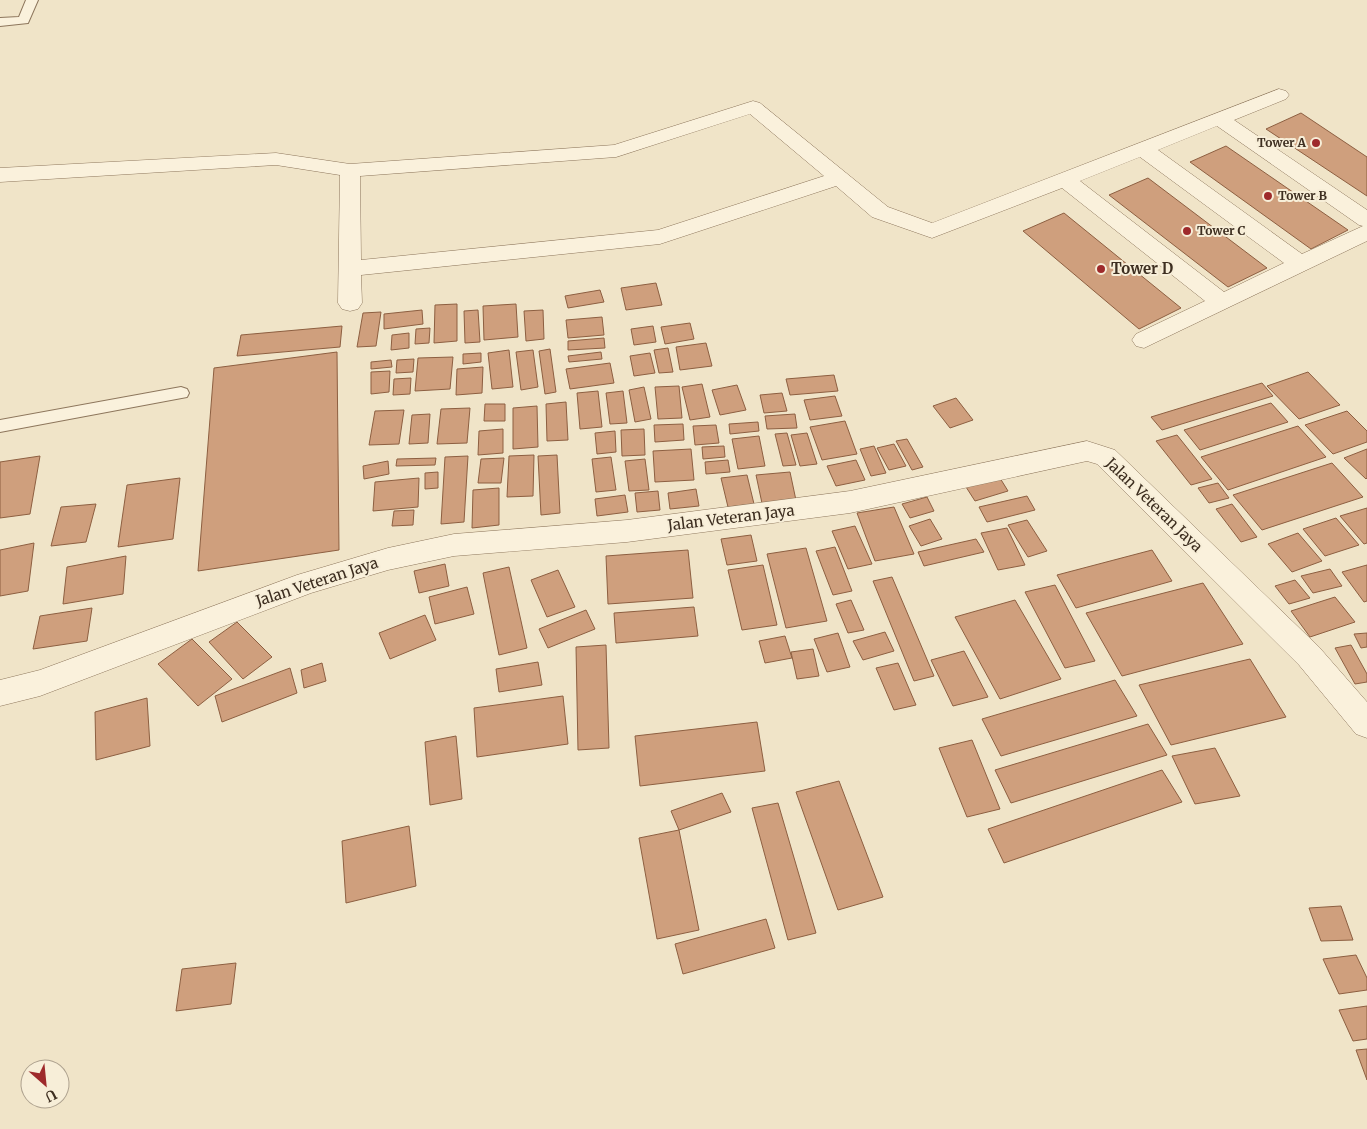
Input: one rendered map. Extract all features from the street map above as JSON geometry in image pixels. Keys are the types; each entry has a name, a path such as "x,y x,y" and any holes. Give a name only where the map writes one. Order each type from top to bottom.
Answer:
{"street":[{"path":"0,175 276,159 350,170 616,151 753,108 880,212 932,231 1279,95"},
{"path":"1220,119 1367,220"},
{"path":"1143,149 1300,264"},
{"path":"350,170 350,303"},
{"path":"350,268 660,238 838,179"},
{"path":"1066,180 1222,302"},
{"path":"1144,340 1367,232"},
{"name":"Jalan Veteran Jaya","path":"0,694 40,683 307,583 388,560 454,545 627,531 850,502 1087,451 1106,457 1288,635 1338,688 1367,724"}],"lane":[{"path":"0,22 24,20 32,0"},
{"path":"0,426 181,394"}],"building":[{"name":"Tower A","path":"1301,113 1367,157 1367,196 1266,129"},
{"name":"Tower B","path":"1226,146 1348,230 1311,249 1190,162"},
{"name":"Tower C","path":"1148,178 1267,268 1228,287 1109,195"},
{"name":"Tower D","path":"1064,213 1181,308 1139,329 1023,231"},
{"path":"656,283 662,305 626,310 621,288"},
{"path":"600,290 604,302 568,308 565,296"},
{"path":"457,304 457,341 434,343 435,305"},
{"path":"516,304 518,337 484,340 483,306"},
{"path":"422,310 423,324 384,329 384,314"},
{"path":"478,310 480,342 465,343 464,311"},
{"path":"543,310 544,339 526,341 524,311"},
{"path":"381,312 376,346 357,347 363,313"},
{"path":"602,317 604,335 568,338 566,320"},
{"path":"690,323 694,339 665,344 661,327"},
{"path":"342,326 340,347 237,356 241,335"},
{"path":"653,326 656,342 634,345 631,329"},
{"path":"430,328 429,343 415,344 416,329"},
{"path":"409,333 409,348 391,350 392,335"},
{"path":"604,338 605,348 568,350 568,341"},
{"path":"706,343 712,366 680,370 676,347"},
{"path":"668,348 673,372 659,373 654,350"},
{"path":"550,349 556,392 545,394 539,351"},
{"path":"509,350 513,387 492,389 488,353"},
{"path":"533,350 538,387 521,390 516,352"},
{"path":"337,352 339,550 198,571 214,368"},
{"path":"601,352 602,359 569,362 568,356"},
{"path":"481,353 481,362 463,364 463,354"},
{"path":"650,353 655,373 634,376 630,356"},
{"path":"453,357 450,389 415,391 418,358"},
{"path":"414,359 413,372 396,373 397,360"},
{"path":"391,360 392,367 371,369 371,362"},
{"path":"610,363 614,383 570,389 566,369"},
{"path":"483,367 482,393 456,395 457,369"},
{"path":"390,371 389,392 371,394 371,372"},
{"path":"1308,372 1340,405 1299,419 1267,386"},
{"path":"834,375 838,391 790,395 786,379"},
{"path":"411,378 410,394 393,395 394,379"},
{"path":"1262,383 1273,396 1162,430 1151,417"},
{"path":"702,384 710,417 690,420 682,387"},
{"path":"737,385 746,410 720,415 712,390"},
{"path":"679,386 682,418 658,419 655,387"},
{"path":"644,387 651,419 635,422 629,390"},
{"path":"598,391 602,427 580,429 577,393"},
{"path":"623,391 627,423 610,424 606,393"},
{"path":"782,393 787,411 764,413 760,395"},
{"path":"835,396 842,416 810,420 804,400"},
{"path":"956,398 973,420 950,428 933,406"},
{"path":"566,402 568,440 547,441 546,404"},
{"path":"1271,403 1288,422 1200,450 1184,430"},
{"path":"485,404 505,404 505,421 484,421"},
{"path":"537,406 538,447 513,449 513,408"},
{"path":"470,408 467,443 437,444 441,409"},
{"path":"404,410 399,444 369,445 375,411"},
{"path":"1347,411 1367,431 1367,442 1333,454 1305,425"},
{"path":"430,414 428,443 409,444 412,415"},
{"path":"795,414 797,428 767,429 765,416"},
{"path":"845,421 857,454 822,460 810,427"},
{"path":"758,422 759,431 730,434 729,424"},
{"path":"683,424 684,440 655,442 654,425"},
{"path":"716,425 719,443 695,445 693,426"},
{"path":"1298,426 1326,457 1228,490 1201,457"},
{"path":"503,429 503,453 478,455 479,431"},
{"path":"644,429 645,455 622,456 621,430"},
{"path":"615,431 616,452 597,454 595,433"},
{"path":"787,433 796,465 783,466 775,434"},
{"path":"807,433 817,464 800,466 791,435"},
{"path":"1177,435 1212,479 1191,485 1156,441"},
{"path":"759,436 765,466 738,469 732,439"},
{"path":"907,439 923,467 912,470 896,441"},
{"path":"894,444 906,466 889,470 877,448"},
{"path":"724,446 725,457 703,459 702,447"},
{"path":"874,446 886,473 871,476 860,449"},
{"path":"691,449 694,480 655,482 653,451"},
{"path":"1367,449 1367,478 1366,479 1344,458"},
{"path":"534,455 533,496 507,497 509,456"},
{"path":"557,455 560,513 541,515 538,456"},
{"path":"40,456 30,514 0,518 0,462"},
{"path":"468,456 464,522 441,524 445,457"},
{"path":"611,457 616,490 596,492 592,459"},
{"path":"436,458 435,465 396,466 397,459"},
{"path":"504,458 501,483 478,483 481,459"},
{"path":"645,459 649,490 629,491 625,461"},
{"path":"728,460 730,472 706,474 705,462"},
{"path":"856,460 865,480 836,486 827,466"},
{"path":"388,461 389,474 364,479 363,466"},
{"path":"1332,463 1363,497 1262,530 1233,495"},
{"path":"438,472 438,488 425,489 425,473"},
{"path":"790,472 797,505 763,508 756,475"},
{"path":"747,475 754,504 728,507 721,478"},
{"path":"180,478 173,539 118,547 127,485"},
{"path":"419,478 418,507 373,511 375,482"},
{"path":"1000,478 1008,491 975,501 966,487"},
{"path":"1218,483 1229,498 1209,503 1198,488"},
{"path":"499,488 499,525 472,528 473,490"},
{"path":"696,489 699,506 670,509 668,493"},
{"path":"658,491 660,510 637,512 635,493"},
{"path":"625,495 628,512 597,516 595,499"},
{"path":"1027,496 1035,510 987,522 979,507"},
{"path":"927,497 934,511 910,518 902,504"},
{"path":"96,504 86,542 51,546 61,507"},
{"path":"1232,504 1257,537 1241,542 1216,509"},
{"path":"894,507 914,554 875,561 857,513"},
{"path":"1367,508 1367,543 1364,544 1340,516"},
{"path":"414,510 413,525 392,526 394,511"},
{"path":"1336,518 1359,545 1325,556 1303,529"},
{"path":"930,519 942,539 921,546 909,526"},
{"path":"1027,520 1047,551 1028,557 1008,525"},
{"path":"855,526 872,564 848,569 832,531"},
{"path":"1007,528 1025,565 998,570 981,533"},
{"path":"1298,533 1322,561 1292,572 1268,544"},
{"path":"751,535 757,561 727,565 721,539"},
{"path":"976,539 984,552 924,566 918,552"},
{"path":"34,543 28,591 0,596 0,550"},
{"path":"835,547 852,591 833,595 816,551"},
{"path":"806,548 827,621 786,628 767,554"},
{"path":"688,550 693,598 608,604 606,556"},
{"path":"1152,550 1172,581 1076,608 1057,575"},
{"path":"126,556 123,594 63,604 67,567"},
{"path":"445,564 449,586 419,593 414,571"},
{"path":"763,565 777,625 742,630 728,570"},
{"path":"1367,565 1367,601 1364,602 1342,572"},
{"path":"509,567 527,648 499,655 483,573"},
{"path":"1330,569 1342,586 1313,593 1301,576"},
{"path":"558,570 575,607 547,617 531,580"},
{"path":"892,577 934,676 914,681 873,581"},
{"path":"1295,580 1310,598 1289,604 1275,586"},
{"path":"1203,583 1243,644 1122,676 1086,613"},
{"path":"1055,585 1095,661 1065,668 1025,592"},
{"path":"467,587 474,614 435,624 429,597"},
{"path":"1335,597 1355,622 1310,637 1291,611"},
{"path":"851,600 864,630 848,633 836,604"},
{"path":"1015,600 1061,679 1000,699 955,617"},
{"path":"694,607 698,636 616,643 614,613"},
{"path":"92,608 87,641 33,649 40,616"},
{"path":"586,610 595,629 548,648 539,629"},
{"path":"425,615 436,640 390,659 379,633"},
{"path":"237,622 272,657 243,679 209,642"},
{"path":"885,632 894,651 863,660 853,641"},
{"path":"838,633 850,667 827,672 814,639"},
{"path":"1367,633 1367,647 1361,648 1354,634"},
{"path":"785,636 792,658 765,663 759,641"},
{"path":"192,639 232,679 198,706 158,664"},
{"path":"606,645 609,748 578,750 576,647"},
{"path":"1351,645 1367,674 1367,682 1355,684 1335,648"},
{"path":"813,649 819,676 797,679 791,652"},
{"path":"964,651 988,697 953,706 931,660"},
{"path":"1250,659 1286,717 1171,745 1139,685"},
{"path":"538,662 542,685 499,692 496,669"},
{"path":"322,663 326,681 304,688 301,670"},
{"path":"898,663 916,705 894,710 876,668"},
{"path":"290,668 297,693 222,722 215,696"},
{"path":"1115,680 1137,716 1001,756 982,719"},
{"path":"563,696 568,744 477,757 474,708"},
{"path":"147,698 150,746 96,760 95,712"},
{"path":"757,722 765,771 640,786 635,736"},
{"path":"1148,724 1167,755 1011,803 995,770"},
{"path":"456,736 462,799 430,805 425,742"},
{"path":"972,740 1000,809 967,817 939,748"},
{"path":"1215,748 1240,796 1195,804 1172,756"},
{"path":"1162,770 1182,802 1004,863 988,829"},
{"path":"839,781 883,897 838,910 796,792"},
{"path":"722,793 731,812 679,830 671,811"},
{"path":"778,803 816,933 788,940 752,808"},
{"path":"409,826 416,886 346,903 342,841"},
{"path":"679,830 699,930 657,939 639,838"},
{"path":"1341,906 1353,940 1321,941 1309,908"},
{"path":"766,919 775,948 683,974 675,944"},
{"path":"1356,955 1367,978 1367,990 1339,994 1323,959"},
{"path":"236,963 231,1004 176,1011 182,969"},
{"path":"1367,1006 1367,1039 1353,1041 1339,1010"},
{"path":"1367,1049 1367,1080 1356,1050"}],"place":[{"name":"Tower A","path":"1316,143"},
{"name":"Tower B","path":"1268,196"},
{"name":"Tower C","path":"1187,231"},
{"name":"Tower D","path":"1101,269"}]}
